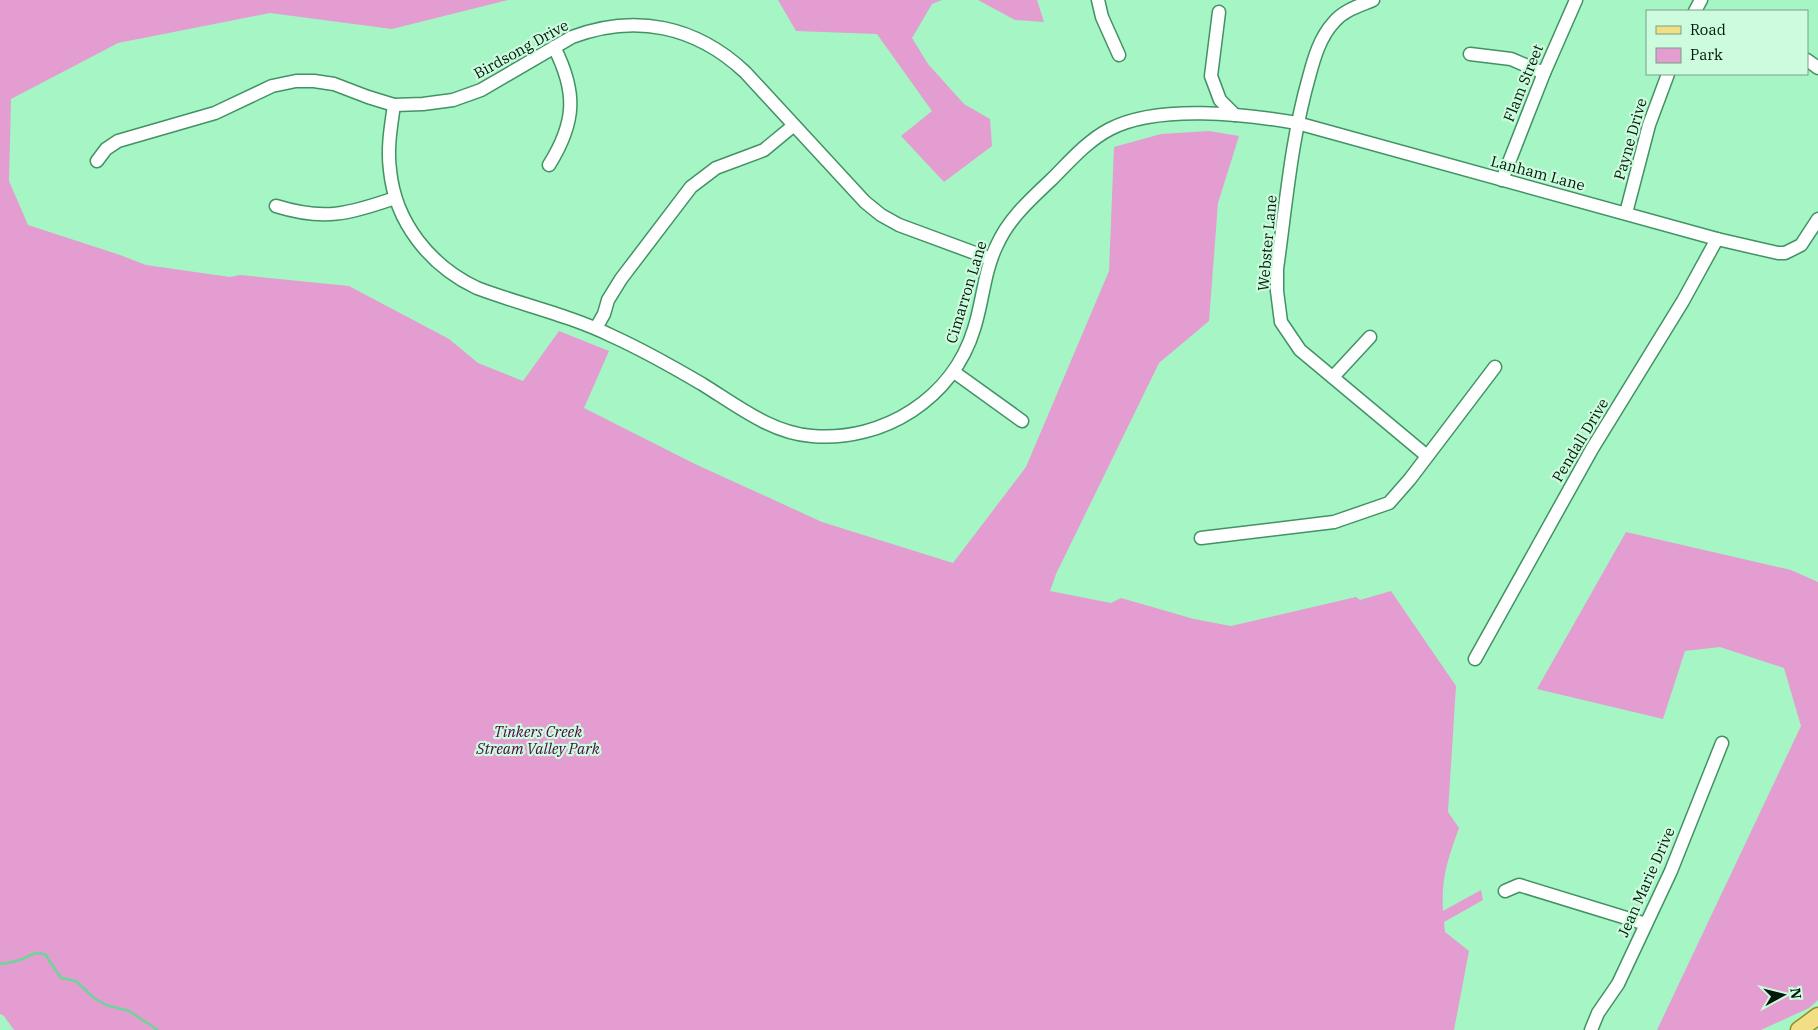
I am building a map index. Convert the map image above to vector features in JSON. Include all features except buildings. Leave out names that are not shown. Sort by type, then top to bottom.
[{"type":"main road","points":[[1799,1030],[1818,1016]]},
{"type":"street","points":[[1098,0],[1102,17],[1119,54]]},
{"type":"street","name":"Webster Lane","points":[[1373,0],[1342,14],[1335,20],[1324,35],[1314,59],[1297,122],[1277,269],[1277,292],[1281,322],[1300,350],[1427,456]]},
{"type":"street","name":"Flam Street","points":[[1502,180],[1544,73],[1576,0]]},
{"type":"street","points":[[1220,12],[1211,76],[1220,100],[1232,115]]},
{"type":"street","name":"Birdsong Drive","points":[[97,161],[112,144],[125,138],[215,113],[272,86],[288,82],[306,80],[328,83],[380,101],[394,104],[423,104],[466,96],[481,90],[554,47],[582,33],[604,27],[656,26],[695,37],[715,48],[740,67],[865,202],[881,215],[908,229],[991,258]]},
{"type":"street","points":[[549,165],[564,137],[571,104],[568,78],[554,47]]},
{"type":"street","points":[[1470,54],[1511,59],[1544,73]]},
{"type":"street","name":"Payne Drive","points":[[1626,213],[1649,125],[1668,75]]},
{"type":"street","name":"Cimarron Lane","points":[[394,104],[389,137],[391,182],[404,217],[418,241],[444,268],[469,285],[596,328],[648,354],[763,421],[799,434],[811,436],[854,434],[869,431],[893,422],[915,410],[954,372],[966,350],[975,327],[991,258],[1005,230],[1017,213],[1078,152],[1098,136],[1118,125],[1158,116],[1232,115]]},
{"type":"street","name":"Lanham Lane","points":[[1232,115],[1297,122],[1718,239],[1778,253],[1785,253],[1801,245],[1818,219]]},
{"type":"street","points":[[596,328],[604,314],[608,300],[621,279],[691,186],[716,168],[764,150],[793,126]]},
{"type":"street","points":[[276,206],[311,215],[336,215],[396,198]]},
{"type":"street","name":"Pendall Drive","points":[[1476,659],[1592,449],[1683,301],[1718,239]]},
{"type":"street","points":[[1334,377],[1370,337]]},
{"type":"street","points":[[1201,538],[1334,522],[1388,503],[1410,479],[1495,367]]},
{"type":"street","points":[[954,372],[1022,421]]},
{"type":"street","name":"Jean Marie Drive","points":[[1590,1030],[1618,984],[1671,871],[1722,743]]},
{"type":"street","points":[[1505,891],[1519,885],[1646,924]]},
{"type":"green space","name":"Tinkers Creek Stream Valley Park","points":[[0,0],[508,0],[392,29],[270,13],[118,43],[11,99],[9,181],[28,225],[146,265],[230,277],[240,275],[349,286],[449,339],[478,363],[523,381],[559,331],[609,351],[584,408],[695,464],[822,522],[953,563],[1026,467],[1109,271],[1114,147],[1161,134],[1209,131],[1239,136],[1218,203],[1209,321],[1159,363],[1056,574],[1050,591],[1111,603],[1121,598],[1194,619],[1231,626],[1356,597],[1360,600],[1391,591],[1456,686],[1448,812],[1459,828],[1446,868],[1443,888],[1443,911],[1481,890],[1483,900],[1444,922],[1445,932],[1469,951],[1454,1030],[14,1030],[4,1016],[0,1014]]},
{"type":"green space","points":[[778,0],[942,0],[932,4],[912,38],[928,64],[964,104],[990,119],[992,146],[944,182],[901,136],[932,111],[877,34],[796,31]]},
{"type":"green space","points":[[978,0],[1037,0],[1044,22],[1015,20]]},
{"type":"green space","points":[[1626,532],[1791,570],[1818,582],[1818,1000],[1809,1008],[1761,1030],[1657,1030],[1801,726],[1784,668],[1720,647],[1685,651],[1663,719],[1537,689]]},
{"type":"waterway","points":[[0,963],[20,960],[35,953],[45,954],[61,978],[76,981],[94,998],[106,1005],[129,1011],[158,1030]]}]
